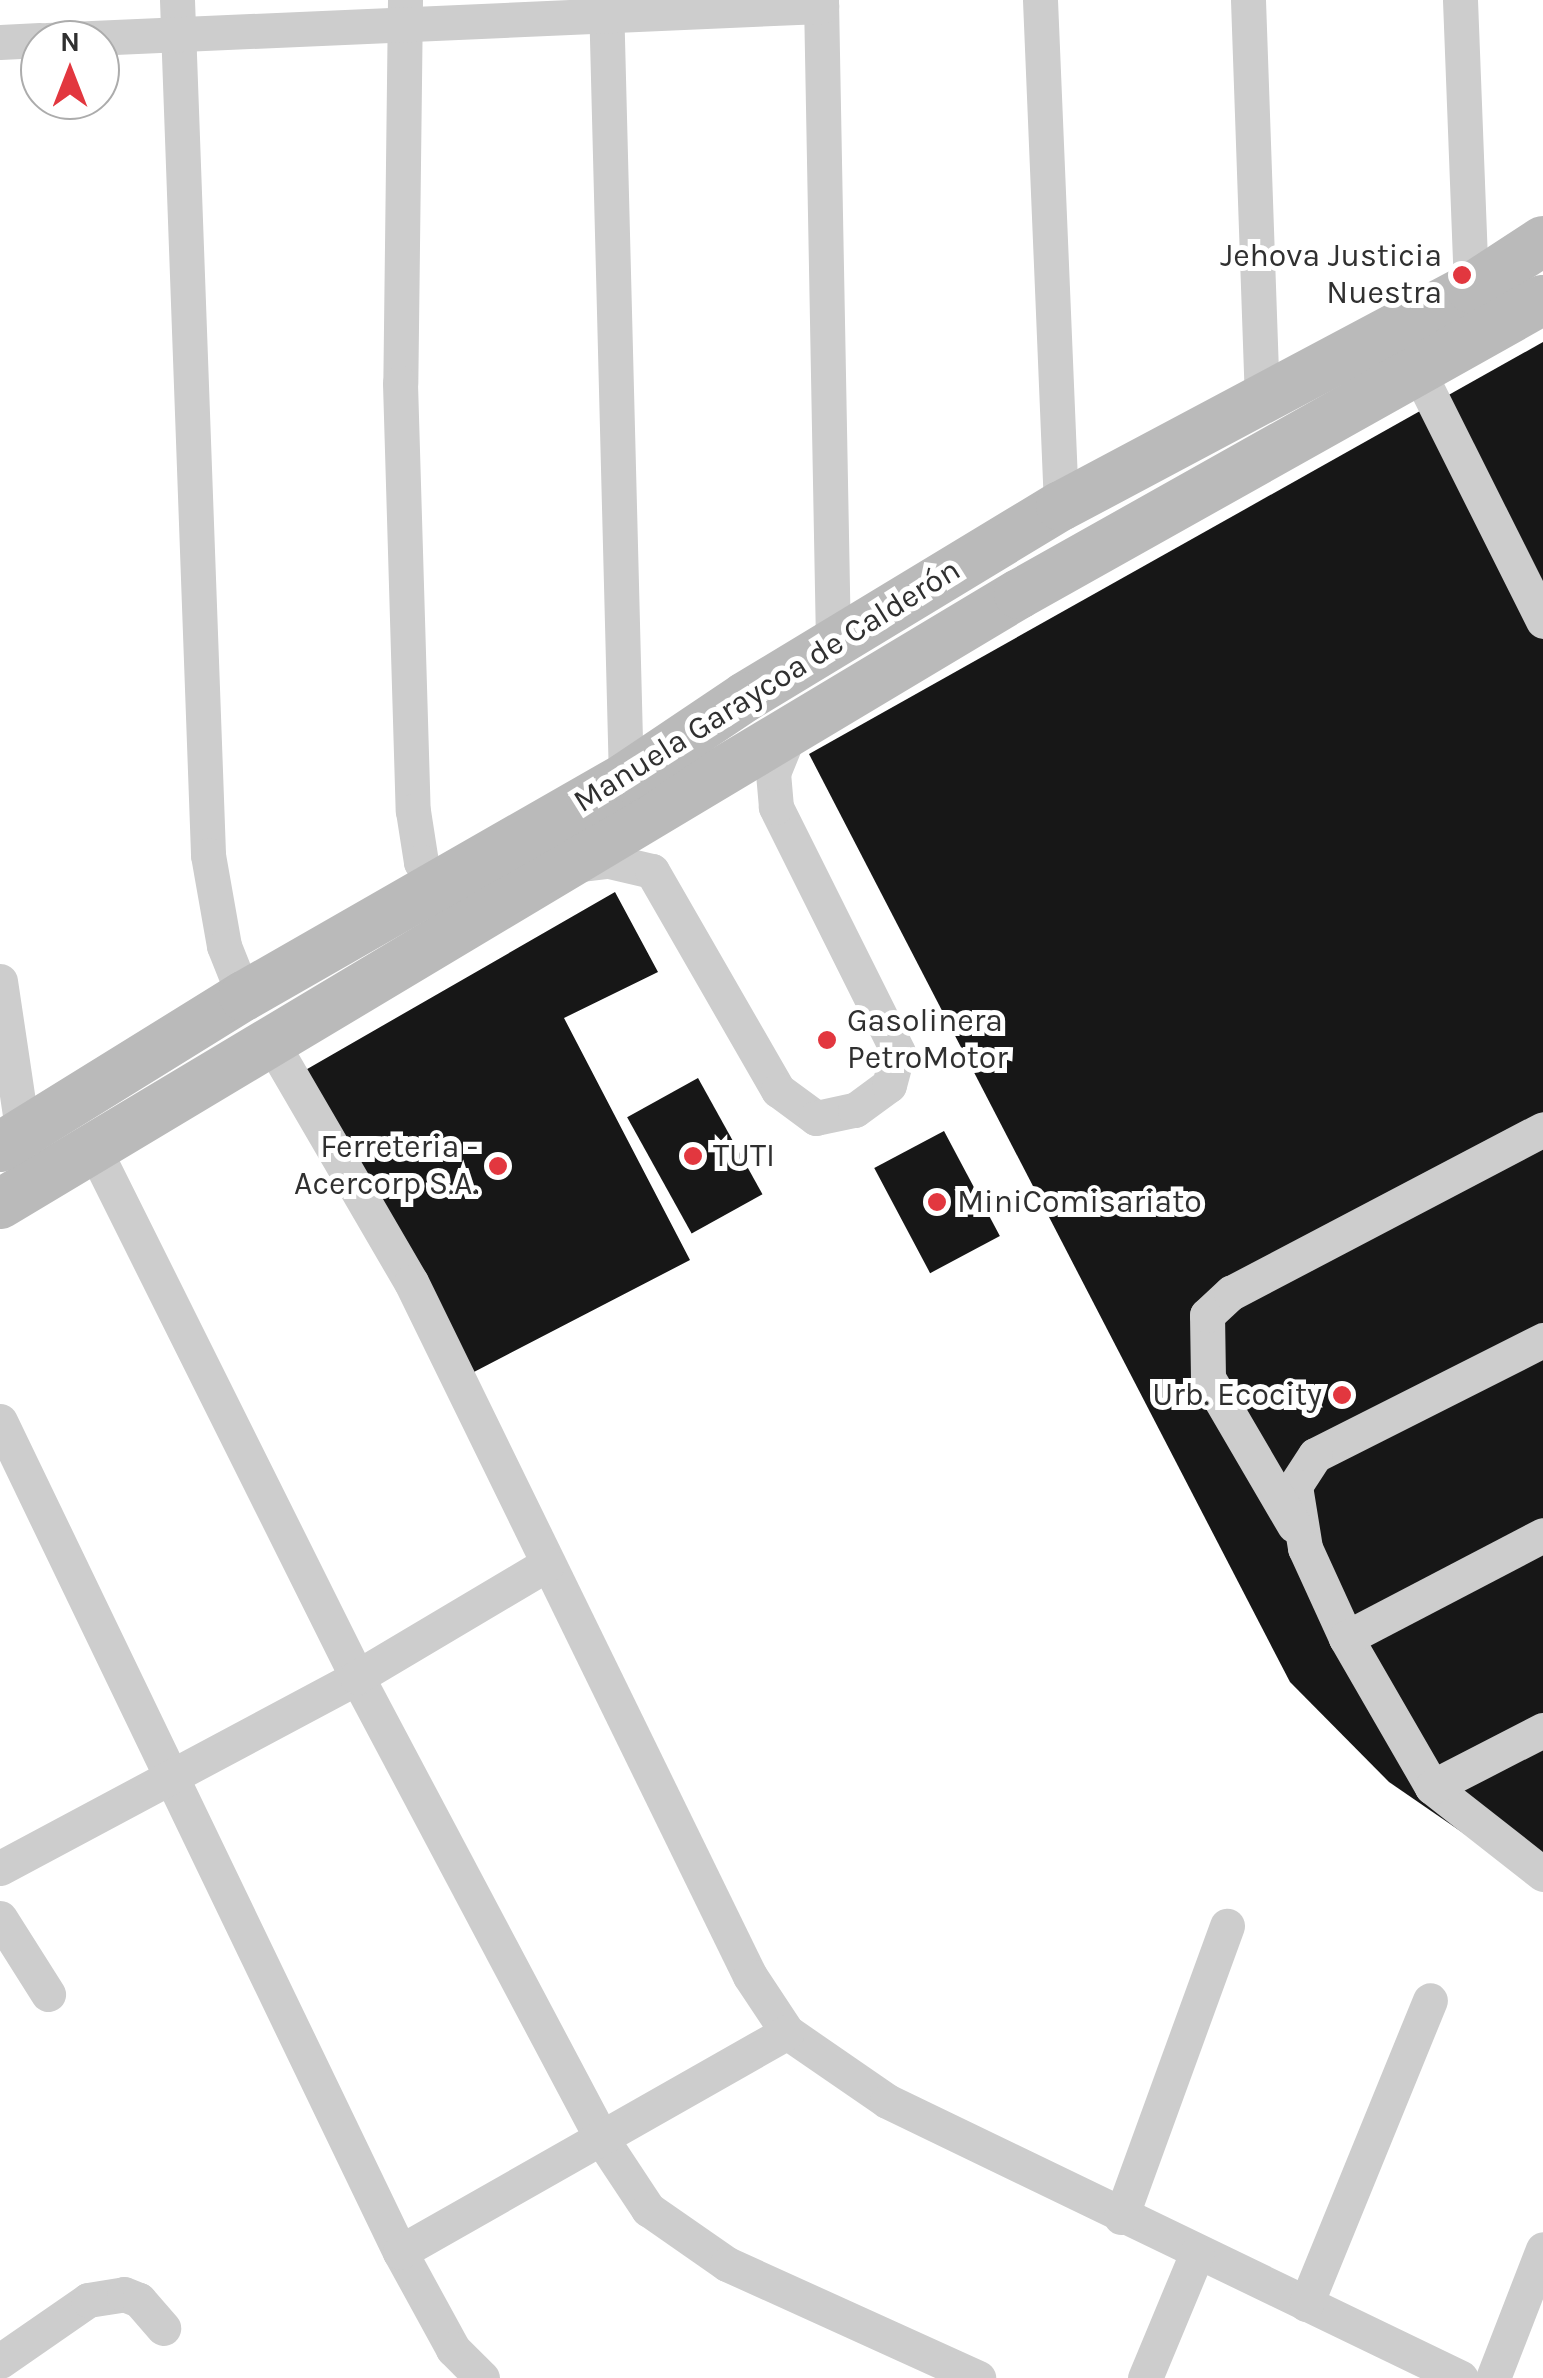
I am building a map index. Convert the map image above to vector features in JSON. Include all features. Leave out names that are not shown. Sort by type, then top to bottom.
[{"type":"street","points":[[177,0],[208,856],[224,946],[244,996]]},
{"type":"street","points":[[1040,0],[1062,506]]},
{"type":"street","points":[[1248,0],[1262,398]]},
{"type":"street","points":[[1460,0],[1471,288]]},
{"type":"street","points":[[120,38],[178,36],[405,12],[821,3],[833,642]]},
{"type":"street","points":[[606,7],[626,776]]},
{"type":"street","points":[[405,12],[400,383],[413,810],[421,862],[450,905]]},
{"type":"street","name":"Manuela Garaycoa de Calderón","points":[[0,1204],[270,1040],[626,776],[833,642],[1062,506],[1471,288],[1543,241]]},
{"type":"street","name":"Manuela Garaycoa de Calderón","points":[[12,1140],[244,996],[450,905],[568,866],[1019,594],[1420,375],[1543,300]]},
{"type":"street","points":[[1420,375],[1543,621]]},
{"type":"street","points":[[568,866],[609,860],[652,871],[778,1090],[816,1118],[855,1110],[888,1085],[898,1052],[776,807],[773,774],[789,734]]},
{"type":"street","points":[[0,981],[12,1140]]},
{"type":"street","points":[[270,1040],[411,1282],[750,1976],[787,2032],[887,2102],[1461,2378]]},
{"type":"street","points":[[1543,1129],[1231,1292],[1206,1315],[1208,1378],[1302,1539],[1346,1638],[1432,1787],[1543,1874]]},
{"type":"street","points":[[94,1149],[357,1677],[603,2140],[648,2209],[728,2264],[978,2378]]},
{"type":"street","points":[[1302,1539],[1295,1486],[1316,1455],[1543,1340]]},
{"type":"street","points":[[0,1420],[400,2252],[453,2349],[482,2378]]},
{"type":"street","points":[[1346,1638],[1543,1536]]},
{"type":"street","points":[[0,1868],[172,1772],[357,1677],[548,1564]]},
{"type":"street","points":[[1432,1787],[1543,1730]]},
{"type":"street","points":[[0,1918],[48,1994]]},
{"type":"street","points":[[1122,2217],[1226,1926]]},
{"type":"street","points":[[1306,2304],[1430,2000]]},
{"type":"street","points":[[400,2252],[787,2032]]},
{"type":"street","points":[[1492,2378],[1543,2248]]},
{"type":"street","points":[[1145,2378],[1197,2253]]},
{"type":"street","points":[[0,2361],[88,2300],[124,2294],[139,2300],[163,2328]]},
{"type":"building","name":"Urb. Ecocity","points":[[1543,342],[1543,1888],[1389,1782],[1290,1682],[809,754]]},
{"type":"building","name":"Ferreteria - Acercorp S.A.","points":[[615,892],[658,972],[564,1018],[690,1260],[472,1373],[302,1072]]},
{"type":"building","name":"TUTI","points":[[698,1078],[762,1194],[692,1234],[627,1117]]},
{"type":"building","name":"MiniComisariato","points":[[944,1131],[1000,1236],[930,1273],[874,1168]]},
{"type":"place","name":"Jehova Justicia Nuestra","points":[[1462,275]]},
{"type":"place","name":"Gasolinera PetroMotor","points":[[827,1040]]},
{"type":"place","name":"TUTI","points":[[693,1156]]},
{"type":"place","name":"Ferreteria - Acercorp S.A.","points":[[498,1166]]},
{"type":"place","name":"MiniComisariato","points":[[937,1202]]},
{"type":"place","name":"Urb. Ecocity","points":[[1342,1395]]}]
